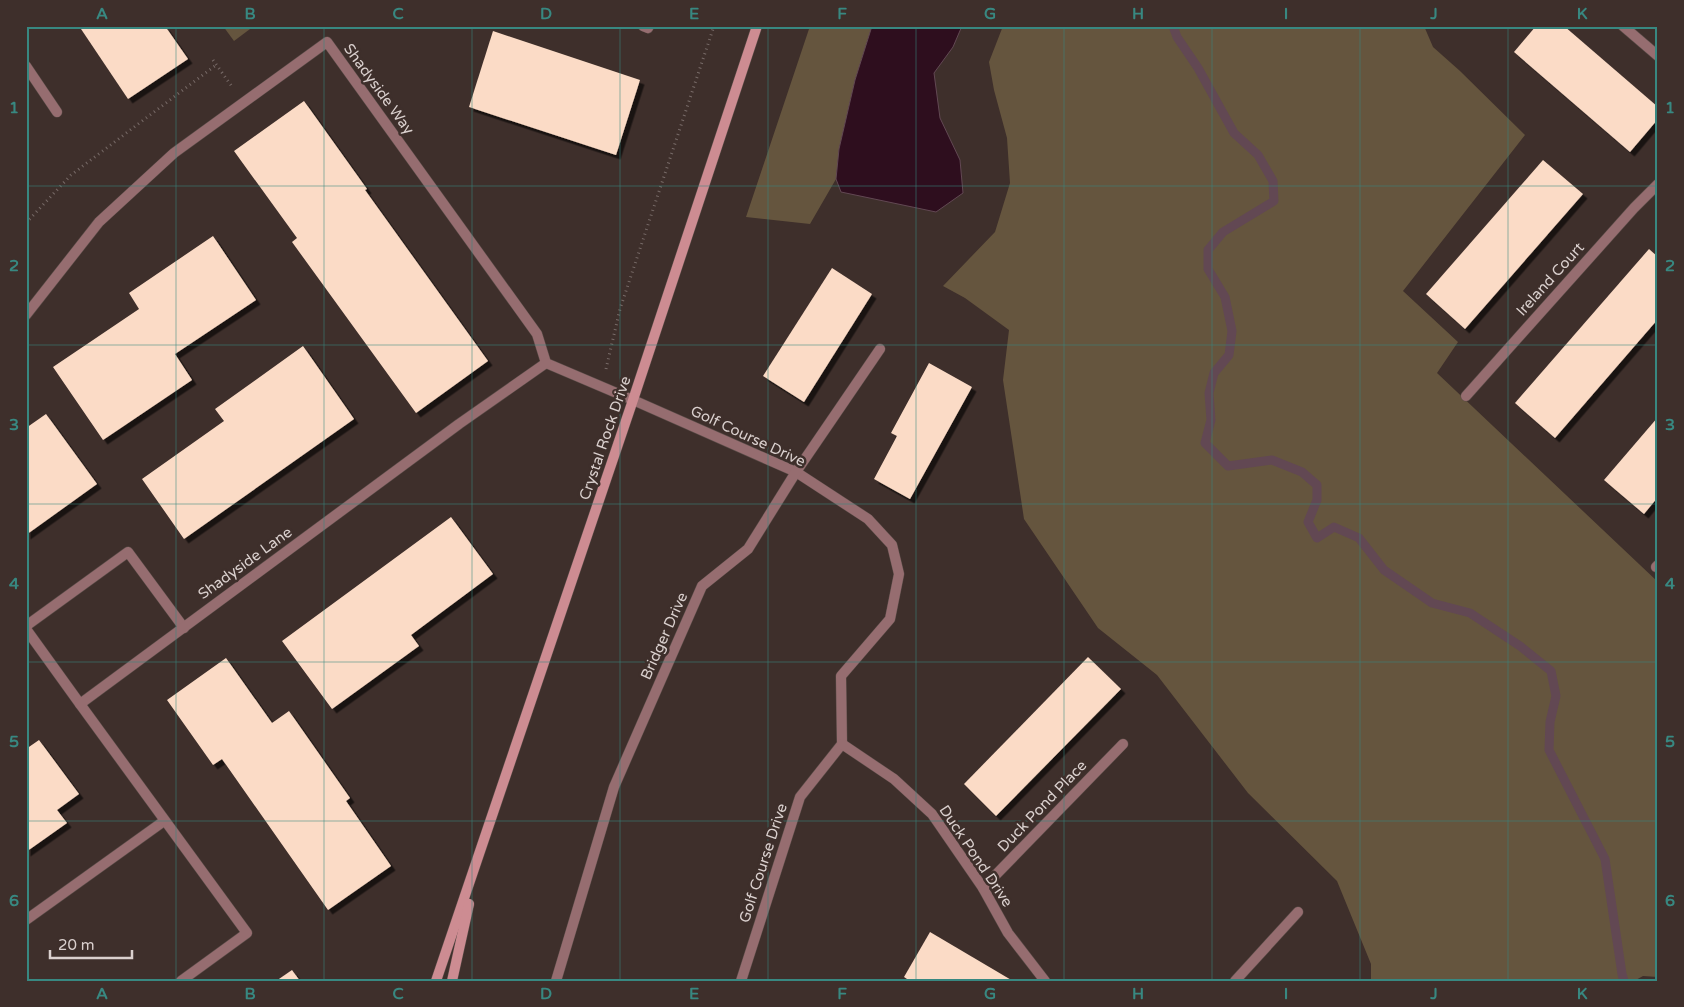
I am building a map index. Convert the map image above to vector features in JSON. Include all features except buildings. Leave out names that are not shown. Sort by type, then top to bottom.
[{"type":"street","points":[[643,26],[648,28],[649,26]]},
{"type":"street","name":"Crystal Rock Drive","points":[[436,981],[634,400],[756,26]]},
{"type":"street","points":[[1623,26],[1658,56]]},
{"type":"street","name":"Shadyside Way","points":[[26,314],[99,222],[174,154],[328,42],[537,334],[546,363]]},
{"type":"street","points":[[26,66],[57,112]]},
{"type":"street","name":"Ireland Court","points":[[1466,396],[1634,208],[1658,184]]},
{"type":"street","name":"Bridger Drive","points":[[556,981],[614,787],[702,586],[748,549],[796,472],[880,349]]},
{"type":"street","points":[[546,363],[634,400]]},
{"type":"street","name":"Shadyside Lane","points":[[80,704],[459,424],[546,363]]},
{"type":"street","name":"Golf Course Drive","points":[[634,400],[796,472],[868,520],[892,545],[899,574],[890,619],[841,676],[842,744],[800,797],[741,981]]},
{"type":"street","points":[[181,981],[247,934],[26,628],[128,552],[184,628]]},
{"type":"street","name":"Duck Pond Drive","points":[[842,744],[894,779],[932,814],[983,888],[1008,933],[1045,981]]},
{"type":"street","name":"Duck Pond Place","points":[[983,888],[1123,744]]},
{"type":"street","points":[[26,920],[164,821]]},
{"type":"street","name":"Crystal Rock Drive","points":[[452,981],[479,858]]},
{"type":"street","points":[[1235,981],[1298,912]]},
{"type":"path","points":[[600,386],[610,358],[620,309],[714,26]]},
{"type":"path","points":[[213,60],[244,102]]},
{"type":"path","points":[[26,223],[71,175],[216,65]]},
{"type":"shaded area","points":[[223,26],[254,26],[234,41]]},
{"type":"shaded area","points":[[810,26],[872,26],[855,80],[839,149],[836,179],[810,224],[746,217]]},
{"type":"shaded area","points":[[872,26],[962,26],[953,47],[934,73],[940,118],[960,160],[963,193],[936,212],[841,192],[836,179],[839,149],[855,80]]},
{"type":"shaded area","points":[[1003,26],[1424,26],[1433,47],[1525,135],[1403,291],[1458,342],[1437,373],[1658,582],[1658,977],[1643,976],[1634,981],[1371,981],[1371,964],[1337,881],[1248,793],[1157,675],[1098,628],[1024,519],[1003,380],[1009,330],[965,298],[943,286],[995,232],[1010,183],[1007,138],[994,90],[989,62]]},
{"type":"waterway","points":[[1173,26],[1177,37],[1198,68],[1234,133],[1258,155],[1273,181],[1274,201],[1223,232],[1208,250],[1208,269],[1225,297],[1232,331],[1229,355],[1214,373],[1209,393],[1211,420],[1205,443],[1228,466],[1272,460],[1302,472],[1317,485],[1317,500],[1308,522],[1317,538],[1334,527],[1359,538],[1384,570],[1432,603],[1470,613],[1520,646],[1551,671],[1556,696],[1550,722],[1549,750],[1605,859],[1624,981]]}]
